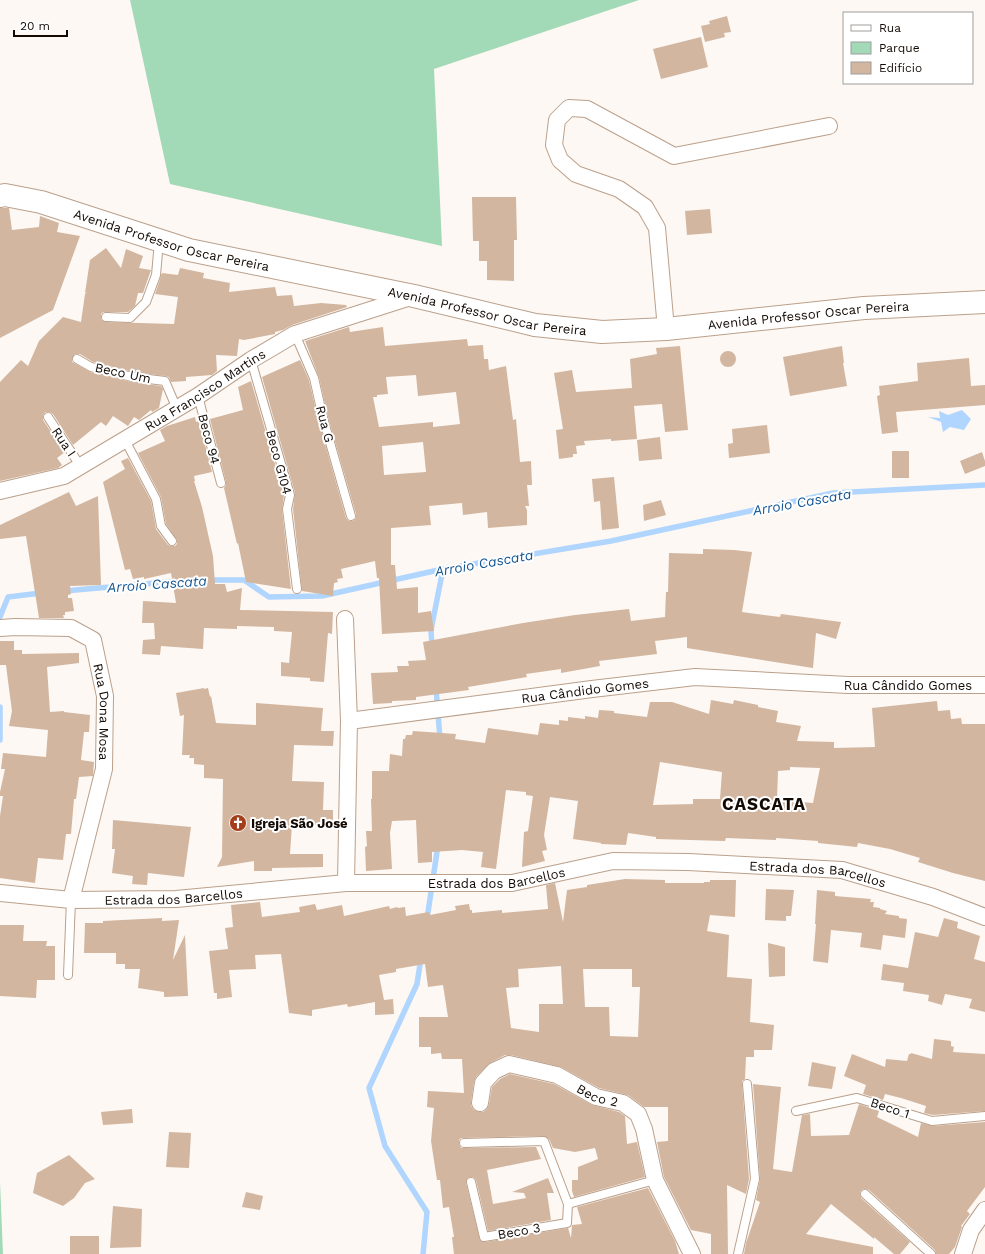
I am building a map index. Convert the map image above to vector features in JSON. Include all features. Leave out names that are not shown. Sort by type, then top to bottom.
[{"type":"main road","name":"Avenida Professor Oscar Pereira","points":[[0,196],[5,195],[41,202],[189,250],[414,296],[535,325],[602,332],[666,329],[864,308],[985,302]]},
{"type":"street","points":[[666,329],[657,228],[645,207],[619,189],[576,174],[560,160],[554,145],[557,120],[569,108],[587,109],[674,156],[829,126]]},
{"type":"street","name":"Rua Francisco Martins","points":[[0,491],[64,476],[81,467],[198,396],[251,360],[295,334],[414,296]]},
{"type":"street","points":[[345,619],[349,721],[346,884]]},
{"type":"street","name":"Rua Dona Mosa","points":[[0,628],[71,628],[93,640],[105,696],[104,768],[71,900]]},
{"type":"street","name":"Rua Cândido Gomes","points":[[349,721],[695,677],[848,685],[985,685]]},
{"type":"street","name":"Estrada dos Barcellos","points":[[0,893],[71,900],[176,899],[346,884],[512,883],[613,861],[688,862],[842,870],[933,897],[985,917]]},
{"type":"street","name":"Beco 2","points":[[480,1103],[483,1083],[494,1071],[509,1064],[557,1075],[596,1097],[624,1103],[638,1114],[644,1129],[655,1180],[692,1254]]},
{"type":"street","points":[[963,1254],[971,1230],[983,1218]]},
{"type":"lane","points":[[106,316],[130,318],[146,302],[156,275],[159,241]]},
{"type":"lane","name":"Rua G","points":[[295,334],[314,378],[322,418],[351,516]]},
{"type":"lane","name":"Beco Um","points":[[78,359],[91,367],[132,376],[165,381],[177,409]]},
{"type":"lane","name":"Beco G104","points":[[251,360],[290,495],[288,509],[297,589]]},
{"type":"lane","name":"Beco 94","points":[[198,396],[221,483]]},
{"type":"lane","name":"Rua I","points":[[48,417],[81,467]]},
{"type":"lane","points":[[125,440],[156,498],[161,526],[172,541]]},
{"type":"lane","points":[[68,975],[71,900]]},
{"type":"lane","points":[[738,1254],[755,1180],[747,1084]]},
{"type":"lane","name":"Beco 1","points":[[796,1111],[857,1098],[932,1122],[985,1116]]},
{"type":"lane","name":"Beco 3","points":[[464,1143],[544,1141],[568,1204],[567,1223],[484,1237],[471,1182]]},
{"type":"lane","points":[[568,1204],[655,1180]]},
{"type":"lane","points":[[865,1194],[932,1254]]},
{"type":"green space","points":[[130,0],[639,0],[434,69],[442,246],[170,184]]},
{"type":"green space","points":[[0,1182],[3,1254],[0,1254]]},
{"type":"water","points":[[962,410],[971,419],[964,430],[950,427],[943,432],[941,422],[928,417],[940,418],[939,411],[948,415]]},
{"type":"building","points":[[727,16],[731,32],[724,33],[725,37],[705,42],[701,26],[710,24],[709,21]]},
{"type":"building","points":[[701,37],[708,67],[661,79],[653,49]]},
{"type":"building","points":[[472,197],[516,197],[517,240],[514,240],[514,281],[487,280],[487,261],[479,261],[479,241],[473,241]]},
{"type":"building","points":[[0,208],[9,208],[12,230],[39,227],[40,216],[59,223],[57,232],[80,236],[53,310],[0,338]]},
{"type":"building","points":[[710,209],[712,233],[687,235],[685,211]]},
{"type":"building","points":[[106,248],[121,268],[126,249],[143,256],[139,268],[151,270],[143,293],[138,293],[135,306],[128,312],[103,312],[101,314],[101,319],[105,322],[174,324],[178,297],[155,294],[162,273],[178,275],[180,268],[204,273],[203,278],[230,283],[229,292],[275,287],[277,296],[292,295],[294,306],[321,303],[346,305],[347,307],[292,325],[275,332],[275,334],[244,340],[239,339],[237,356],[216,355],[217,371],[212,375],[186,377],[186,381],[171,382],[169,377],[166,376],[133,372],[93,362],[80,354],[75,354],[72,362],[90,372],[131,382],[161,386],[163,389],[159,408],[152,412],[151,410],[139,420],[134,417],[128,426],[113,416],[106,426],[101,422],[73,445],[53,414],[50,412],[45,412],[43,415],[43,420],[65,452],[57,458],[62,465],[58,468],[0,481],[0,382],[21,360],[28,366],[39,341],[63,317],[81,322],[85,294],[87,292],[85,293],[90,260]]},
{"type":"building","points":[[349,327],[350,332],[383,327],[385,346],[467,339],[468,346],[483,345],[484,359],[488,359],[489,370],[506,366],[513,420],[516,419],[520,462],[531,461],[532,485],[527,485],[529,506],[525,506],[527,510],[527,525],[488,528],[487,512],[463,515],[462,503],[429,506],[431,525],[391,528],[391,565],[395,565],[397,589],[418,587],[418,613],[431,611],[434,631],[382,634],[379,578],[377,578],[375,561],[341,569],[343,578],[337,579],[338,582],[334,583],[333,596],[302,591],[293,509],[295,493],[262,377],[300,360],[309,380],[318,419],[346,518],[349,521],[353,521],[356,518],[328,417],[319,377],[305,341]],"holes":[[[416,375],[418,396],[456,392],[460,424],[433,427],[433,422],[379,427],[373,397],[388,394],[386,377]],[[423,442],[426,472],[384,475],[382,446]]]},
{"type":"building","points":[[680,346],[688,430],[665,432],[662,404],[634,406],[637,439],[584,441],[585,445],[576,446],[577,454],[573,454],[573,457],[559,459],[556,430],[563,429],[554,373],[572,370],[576,392],[632,388],[630,359],[657,354],[656,348]]},
{"type":"building","points":[[842,346],[847,386],[790,396],[783,357]]},
{"type":"building","points":[[728,351],[735,356],[736,359],[731,366],[728,367],[721,362],[720,359],[725,352]]},
{"type":"building","points":[[969,358],[971,386],[985,385],[985,405],[896,412],[898,432],[882,434],[877,396],[880,395],[879,386],[918,381],[917,363]]},
{"type":"building","points":[[251,381],[284,495],[282,510],[291,589],[246,582],[224,488],[226,482],[210,419],[243,410],[238,387]]},
{"type":"building","points":[[195,417],[196,422],[199,421],[212,472],[194,476],[194,481],[202,507],[213,556],[215,584],[225,584],[227,592],[242,588],[240,610],[333,612],[332,634],[328,633],[324,682],[310,681],[310,678],[281,676],[281,662],[289,663],[292,632],[274,631],[274,627],[237,626],[237,629],[204,628],[203,649],[161,646],[160,655],[142,654],[143,640],[155,639],[154,623],[142,623],[143,601],[176,603],[171,573],[144,579],[144,577],[133,579],[130,569],[125,570],[103,482],[125,469],[121,461],[128,458],[151,501],[156,529],[168,545],[175,546],[177,544],[177,540],[166,524],[161,497],[138,453],[165,441],[160,430],[167,426]]},
{"type":"building","points":[[767,425],[770,453],[729,458],[728,444],[733,443],[732,429]]},
{"type":"building","points":[[660,437],[662,459],[639,461],[637,440]]},
{"type":"building","points":[[892,451],[909,451],[909,478],[892,478]]},
{"type":"building","points":[[982,452],[985,466],[965,474],[960,461]]},
{"type":"building","points":[[614,477],[619,528],[602,530],[600,501],[594,502],[592,479]]},
{"type":"building","points":[[69,492],[76,506],[98,496],[101,585],[70,586],[71,594],[68,595],[68,598],[72,598],[74,611],[65,612],[65,615],[63,615],[64,618],[39,618],[26,536],[0,539],[0,525]]},
{"type":"building","points":[[661,500],[666,515],[644,521],[643,505]]},
{"type":"building","points":[[703,549],[752,552],[742,612],[780,617],[781,614],[841,622],[836,639],[816,633],[813,668],[687,648],[687,637],[655,641],[657,654],[599,661],[600,666],[561,673],[561,669],[526,674],[527,677],[468,687],[469,690],[416,697],[416,700],[392,701],[392,703],[373,704],[371,673],[398,672],[397,666],[409,666],[408,661],[426,660],[423,642],[523,623],[629,609],[631,621],[665,617],[666,592],[668,592],[669,553],[703,554]]},
{"type":"building","points":[[0,641],[14,641],[14,650],[22,650],[22,654],[79,653],[79,663],[47,667],[50,712],[64,711],[90,715],[89,732],[84,732],[81,760],[94,762],[93,776],[79,777],[76,799],[74,799],[71,834],[66,834],[63,860],[38,858],[35,883],[0,878],[0,816],[3,796],[0,796],[0,792],[5,769],[1,769],[3,753],[46,757],[48,730],[9,726],[12,711],[6,665],[0,665]]},
{"type":"building","points":[[208,688],[210,697],[211,696],[216,723],[256,725],[256,703],[323,708],[321,731],[334,731],[333,746],[294,745],[292,781],[324,782],[323,810],[333,810],[333,825],[292,824],[290,854],[323,854],[323,867],[272,868],[272,871],[254,871],[254,861],[217,867],[222,857],[223,779],[204,778],[204,765],[194,764],[194,758],[189,758],[190,755],[182,755],[184,715],[180,716],[176,693]]},
{"type":"building","points":[[711,700],[733,704],[734,700],[758,705],[758,707],[778,711],[776,722],[801,726],[797,741],[834,742],[834,748],[875,747],[872,708],[937,701],[938,711],[950,710],[951,719],[961,718],[962,724],[985,724],[985,881],[918,862],[920,858],[890,849],[858,843],[857,847],[818,843],[818,841],[776,838],[776,840],[726,838],[725,841],[656,839],[656,837],[628,833],[626,845],[601,844],[573,839],[578,801],[550,797],[544,835],[547,850],[542,851],[545,861],[522,867],[524,832],[528,831],[533,796],[526,795],[526,792],[506,790],[496,869],[481,867],[483,852],[462,850],[432,852],[432,862],[418,863],[416,820],[392,821],[390,833],[392,869],[366,871],[366,831],[372,831],[372,771],[389,771],[390,754],[402,756],[403,739],[405,739],[406,735],[412,735],[413,731],[456,734],[455,739],[485,743],[488,728],[538,735],[540,723],[559,725],[559,720],[568,721],[568,717],[585,719],[585,716],[598,718],[599,710],[647,717],[650,702],[672,702],[709,714]],"holes":[[[660,762],[722,772],[720,799],[693,799],[693,804],[653,805]],[[790,767],[820,768],[813,803],[777,800],[778,771],[790,770]]]},
{"type":"building","points":[[113,820],[191,827],[184,877],[148,873],[147,885],[132,884],[133,876],[112,873],[115,849],[112,849]]},
{"type":"building","points":[[625,879],[665,880],[665,883],[704,883],[710,882],[710,880],[736,880],[735,917],[710,915],[707,931],[729,935],[727,977],[752,979],[750,1022],[774,1025],[772,1050],[754,1050],[754,1057],[746,1057],[745,1079],[742,1081],[742,1084],[749,1179],[746,1194],[727,1185],[728,1254],[711,1254],[711,1234],[691,1230],[664,1177],[657,1142],[668,1141],[668,1107],[644,1107],[628,1095],[599,1088],[561,1067],[511,1055],[505,1055],[490,1063],[476,1077],[471,1102],[471,1106],[474,1110],[483,1112],[487,1109],[492,1087],[500,1079],[510,1074],[554,1084],[592,1105],[619,1112],[625,1116],[627,1144],[637,1142],[645,1177],[574,1197],[572,1191],[572,1180],[578,1180],[578,1167],[598,1159],[595,1148],[575,1152],[553,1148],[549,1139],[544,1136],[461,1138],[459,1140],[459,1144],[461,1148],[536,1147],[541,1159],[487,1170],[493,1204],[526,1198],[524,1193],[512,1192],[548,1178],[554,1193],[547,1193],[551,1220],[488,1231],[476,1180],[473,1177],[468,1178],[466,1183],[480,1240],[485,1242],[568,1228],[571,1238],[572,1225],[582,1224],[577,1207],[648,1188],[675,1241],[679,1254],[454,1254],[452,1237],[454,1237],[449,1207],[443,1208],[440,1180],[437,1180],[431,1141],[434,1108],[427,1107],[428,1091],[464,1093],[462,1059],[442,1059],[441,1053],[431,1054],[431,1047],[419,1047],[419,1017],[448,1017],[443,985],[428,987],[425,964],[396,969],[396,972],[379,975],[384,1000],[393,999],[394,1014],[375,1015],[375,1002],[348,1007],[347,1004],[312,1010],[312,1016],[289,1013],[281,954],[255,955],[256,969],[229,970],[232,997],[217,999],[217,993],[214,993],[209,951],[228,949],[225,928],[233,927],[231,905],[260,902],[262,917],[300,912],[299,907],[315,904],[317,910],[342,905],[344,916],[389,906],[390,909],[405,907],[406,916],[429,912],[430,915],[456,910],[455,906],[469,904],[472,913],[502,910],[502,913],[548,909],[546,885],[555,883],[563,922],[567,890],[587,887],[587,885]],"holes":[[[561,966],[563,1004],[539,1004],[539,1032],[511,1028],[506,988],[519,987],[518,969]],[[583,969],[632,969],[632,987],[640,987],[638,1037],[610,1036],[609,1007],[585,1007]]]},
{"type":"building","points":[[766,889],[794,890],[791,916],[786,916],[786,921],[765,920]]},
{"type":"building","points":[[817,890],[835,892],[835,896],[871,899],[870,902],[874,902],[873,907],[887,911],[885,914],[907,919],[905,938],[883,935],[881,950],[860,947],[862,933],[831,930],[828,963],[813,961]]},
{"type":"building","points":[[162,918],[162,921],[179,920],[173,960],[185,935],[188,996],[164,997],[164,992],[138,988],[140,969],[125,969],[125,964],[116,964],[116,953],[84,953],[85,923]]},
{"type":"building","points":[[944,918],[958,922],[957,928],[980,936],[974,959],[985,962],[985,1012],[969,1008],[972,999],[945,994],[942,1005],[928,1001],[929,995],[903,991],[904,983],[881,980],[883,964],[908,968],[915,932],[938,937]]},
{"type":"building","points":[[0,925],[24,925],[23,941],[47,941],[46,946],[55,946],[55,980],[37,980],[36,998],[0,996]]},
{"type":"building","points":[[768,943],[785,947],[785,976],[769,977]]},
{"type":"building","points":[[934,1039],[951,1041],[951,1046],[954,1047],[953,1052],[985,1054],[985,1111],[933,1115],[924,1113],[926,1106],[901,1098],[885,1094],[883,1100],[863,1094],[866,1085],[844,1076],[852,1054],[885,1067],[886,1059],[907,1061],[909,1054],[911,1053],[932,1059]]},
{"type":"building","points":[[812,1062],[836,1067],[832,1089],[808,1086]]},
{"type":"building","points":[[753,1084],[781,1087],[773,1169],[792,1172],[802,1115],[810,1114],[811,1136],[849,1135],[859,1104],[879,1111],[877,1117],[918,1137],[921,1123],[933,1126],[985,1122],[985,1187],[967,1211],[970,1214],[961,1226],[962,1227],[955,1247],[949,1254],[936,1254],[935,1250],[869,1190],[863,1189],[860,1192],[861,1198],[910,1242],[900,1254],[894,1254],[831,1204],[806,1234],[873,1247],[873,1254],[744,1254],[746,1243],[760,1202],[756,1200],[760,1179]]},
{"type":"building","points":[[132,1109],[133,1123],[103,1125],[101,1112]]},
{"type":"building","points":[[169,1132],[191,1133],[189,1168],[166,1167]]},
{"type":"building","points":[[69,1155],[95,1179],[85,1183],[74,1198],[63,1206],[33,1193],[37,1173]]},
{"type":"building","points":[[246,1192],[263,1196],[260,1210],[242,1207]]},
{"type":"building","points":[[113,1206],[142,1209],[141,1247],[110,1248]]},
{"type":"building","points":[[70,1236],[99,1236],[99,1254],[70,1254]]},
{"type":"waterway","name":"Arroio Cascata","points":[[208,580],[244,580],[269,597],[322,596],[443,569],[611,541],[833,493],[985,485]]},
{"type":"waterway","points":[[432,647],[431,630],[443,569]]},
{"type":"waterway","name":"Arroio Cascata","points":[[64,591],[179,581]]},
{"type":"waterway","name":"Arroio Cascata","points":[[0,617],[8,597],[41,593]]},
{"type":"waterway","points":[[436,688],[440,739]]},
{"type":"waterway","name":"Arroio Cascata","points":[[0,707],[0,740]]},
{"type":"waterway","points":[[427,919],[438,845]]},
{"type":"waterway","points":[[421,958],[417,984],[369,1088],[385,1146],[427,1212],[423,1254]]},
{"type":"place","name":"Igreja São José","points":[[238,823]]},
{"type":"district","name":"CASCATA","points":[[764,804]]}]
